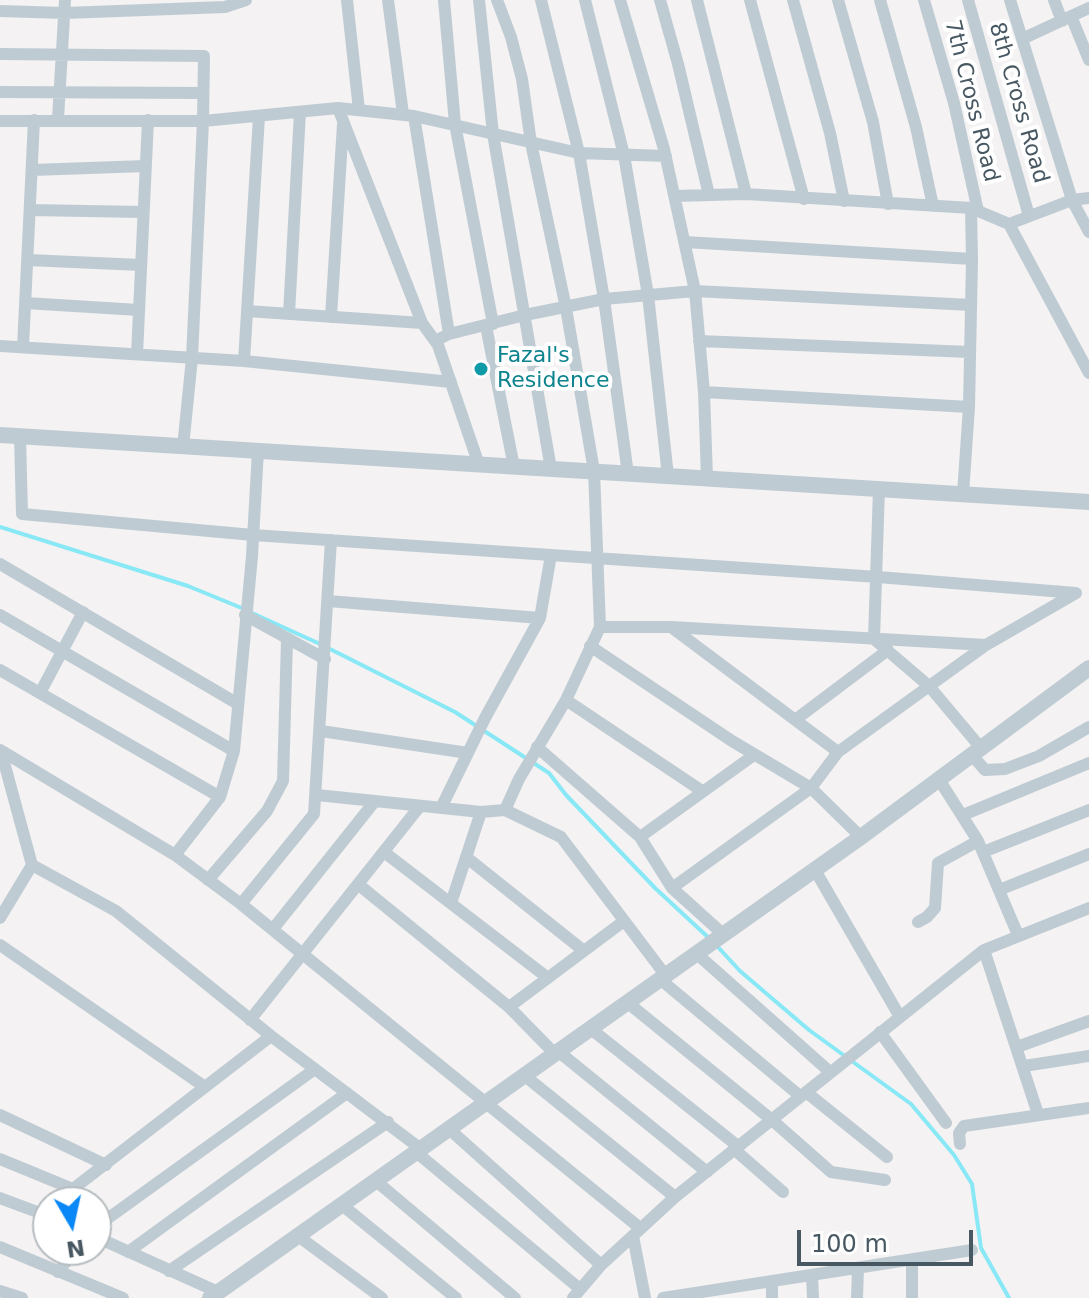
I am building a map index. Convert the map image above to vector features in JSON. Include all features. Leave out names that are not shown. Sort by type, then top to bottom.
[{"type":"street","points":[[0,11],[65,6],[225,7],[246,0]]},
{"type":"street","points":[[347,0],[359,110]]},
{"type":"street","points":[[388,0],[449,334]]},
{"type":"street","points":[[444,0],[455,124],[514,467]]},
{"type":"street","points":[[479,0],[493,134],[551,469]]},
{"type":"street","points":[[497,0],[522,79],[531,143],[566,308],[594,471],[600,627],[566,700],[519,779],[505,810]]},
{"type":"street","points":[[541,0],[579,153],[604,299],[628,474]]},
{"type":"street","points":[[585,0],[624,155],[648,295],[668,476]]},
{"type":"street","points":[[620,0],[666,156],[695,291],[704,392],[707,478]]},
{"type":"street","points":[[660,0],[709,195]]},
{"type":"street","points":[[697,0],[746,194]]},
{"type":"street","points":[[750,0],[804,199]]},
{"type":"street","points":[[793,0],[830,133],[844,201]]},
{"type":"street","points":[[838,0],[873,122],[888,204]]},
{"type":"street","points":[[880,0],[916,127],[933,206]]},
{"type":"street","name":"7th Cross Road","points":[[924,0],[954,103],[974,210],[969,407],[963,494]]},
{"type":"street","name":"8th Cross Road","points":[[968,0],[1029,216]]},
{"type":"street","points":[[1010,0],[1072,200],[1089,232]]},
{"type":"street","points":[[1054,0],[1089,60]]},
{"type":"street","points":[[58,119],[65,6]]},
{"type":"street","points":[[1022,39],[1089,8]]},
{"type":"street","points":[[0,54],[204,56],[192,358],[183,447]]},
{"type":"street","points":[[0,92],[203,93]]},
{"type":"street","points":[[338,108],[422,323],[435,341],[479,465]]},
{"type":"street","points":[[0,121],[203,121],[338,108],[408,115],[579,153],[666,156]]},
{"type":"street","points":[[289,314],[300,112]]},
{"type":"street","points":[[244,361],[259,117]]},
{"type":"street","points":[[23,347],[34,120]]},
{"type":"street","points":[[137,354],[148,120]]},
{"type":"street","points":[[331,317],[343,121]]},
{"type":"street","points":[[32,170],[146,166]]},
{"type":"street","points":[[675,196],[746,194],[933,206],[974,210],[1009,224],[1089,373]]},
{"type":"street","points":[[1009,224],[1072,200],[1089,198]]},
{"type":"street","points":[[30,210],[143,212]]},
{"type":"street","points":[[685,242],[972,259]]},
{"type":"street","points":[[28,260],[141,265]]},
{"type":"street","points":[[435,341],[449,334],[525,315],[604,299],[695,291],[971,305]]},
{"type":"street","points":[[25,303],[139,310]]},
{"type":"street","points":[[247,311],[422,323]]},
{"type":"street","points":[[699,341],[970,352]]},
{"type":"street","points":[[0,346],[244,361],[451,382]]},
{"type":"street","points":[[704,392],[969,407]]},
{"type":"street","points":[[0,435],[1089,502]]},
{"type":"street","points":[[20,437],[22,514],[253,535],[1076,593],[986,645],[838,752],[811,788],[672,888]]},
{"type":"street","points":[[175,855],[220,797],[234,751],[258,451]]},
{"type":"street","points":[[874,639],[879,489]]},
{"type":"street","points":[[241,904],[314,814],[331,540]]},
{"type":"street","points":[[442,806],[485,718],[540,618],[551,555]]},
{"type":"street","points":[[0,564],[238,704]]},
{"type":"street","points":[[328,601],[540,618]]},
{"type":"street","points":[[40,693],[83,612]]},
{"type":"street","points":[[245,613],[287,640],[325,656]]},
{"type":"street","points":[[0,615],[234,751]]},
{"type":"street","points":[[600,627],[671,627],[986,645]]},
{"type":"street","points":[[671,627],[838,752]]},
{"type":"street","points":[[874,639],[929,686],[976,752],[985,770],[1005,769],[1039,756],[1089,727]]},
{"type":"street","points":[[208,880],[267,811],[283,781],[287,640]]},
{"type":"street","points":[[590,646],[754,755],[811,788],[861,837]]},
{"type":"street","points":[[795,720],[888,650]]},
{"type":"street","points":[[112,1244],[214,1295],[940,781],[1089,668]]},
{"type":"street","points":[[0,670],[220,797]]},
{"type":"street","points":[[566,700],[702,791]]},
{"type":"street","points":[[321,731],[471,747]]},
{"type":"street","points":[[537,747],[640,837],[672,888],[722,936]]},
{"type":"street","points":[[0,751],[175,855],[302,952],[486,1103],[636,1232],[645,1298]]},
{"type":"street","points":[[0,751],[32,865],[116,911],[250,1020],[388,1122],[576,1294],[601,1265],[675,1197],[984,950],[1089,908]]},
{"type":"street","points":[[640,837],[754,755]]},
{"type":"street","points":[[963,815],[1089,763]]},
{"type":"street","points":[[940,781],[981,846],[1018,935]]},
{"type":"street","points":[[317,795],[481,812],[505,810],[561,837],[663,978],[803,1094],[887,1157]]},
{"type":"street","points":[[273,929],[375,801]]},
{"type":"street","points":[[250,1020],[420,806]]},
{"type":"street","points":[[918,922],[935,908],[938,863],[1089,810]]},
{"type":"street","points":[[451,903],[481,812]]},
{"type":"street","points":[[384,852],[548,978]]},
{"type":"street","points":[[999,890],[1089,854]]},
{"type":"street","points":[[466,857],[584,951]]},
{"type":"street","points":[[0,918],[32,865]]},
{"type":"street","points":[[815,870],[900,1017]]},
{"type":"street","points":[[359,885],[509,1007],[557,1053],[707,1172]]},
{"type":"street","points":[[509,1007],[624,921]]},
{"type":"street","points":[[0,945],[205,1087]]},
{"type":"street","points":[[984,950],[1038,1114]]},
{"type":"street","points":[[700,952],[833,1070]]},
{"type":"street","points":[[628,1003],[831,1172],[885,1180]]},
{"type":"street","points":[[1017,1047],[1089,1021]]},
{"type":"street","points":[[591,1029],[737,1148],[783,1192]]},
{"type":"street","points":[[880,1032],[946,1123]]},
{"type":"street","points":[[77,1186],[271,1036]]},
{"type":"street","points":[[1024,1066],[1089,1056]]},
{"type":"street","points":[[112,1215],[315,1069]]},
{"type":"street","points":[[525,1076],[675,1197]]},
{"type":"street","points":[[128,1252],[347,1093]]},
{"type":"street","points":[[960,1144],[959,1133],[964,1126],[1089,1108]]},
{"type":"street","points":[[0,1115],[106,1165]]},
{"type":"street","points":[[169,1271],[388,1122]]},
{"type":"street","points":[[449,1129],[601,1265]]},
{"type":"street","points":[[0,1159],[66,1186]]},
{"type":"street","points":[[376,1181],[515,1298]]},
{"type":"street","points":[[0,1198],[32,1209]]},
{"type":"street","points":[[342,1205],[456,1298]]},
{"type":"street","points":[[298,1236],[382,1298]]},
{"type":"street","points":[[0,1247],[123,1298]]},
{"type":"street","points":[[663,1298],[726,1293],[772,1281],[972,1250]]},
{"type":"street","points":[[912,1259],[912,1298]]},
{"type":"street","points":[[58,1272],[63,1266]]},
{"type":"street","points":[[857,1298],[858,1269]]},
{"type":"street","points":[[812,1275],[813,1298]]},
{"type":"street","points":[[772,1281],[772,1298]]},
{"type":"street","points":[[0,1291],[22,1298]]},
{"type":"waterway","points":[[0,527],[188,586],[244,609]]},
{"type":"waterway","points":[[252,613],[320,644]]},
{"type":"waterway","points":[[328,648],[455,712],[549,773],[566,795],[655,888],[711,940]]},
{"type":"waterway","points":[[717,946],[740,971],[809,1030],[911,1104],[954,1155],[972,1184],[981,1248],[1009,1298]]},
{"type":"place","name":"Fazal's Residence","points":[[481,369]]}]
